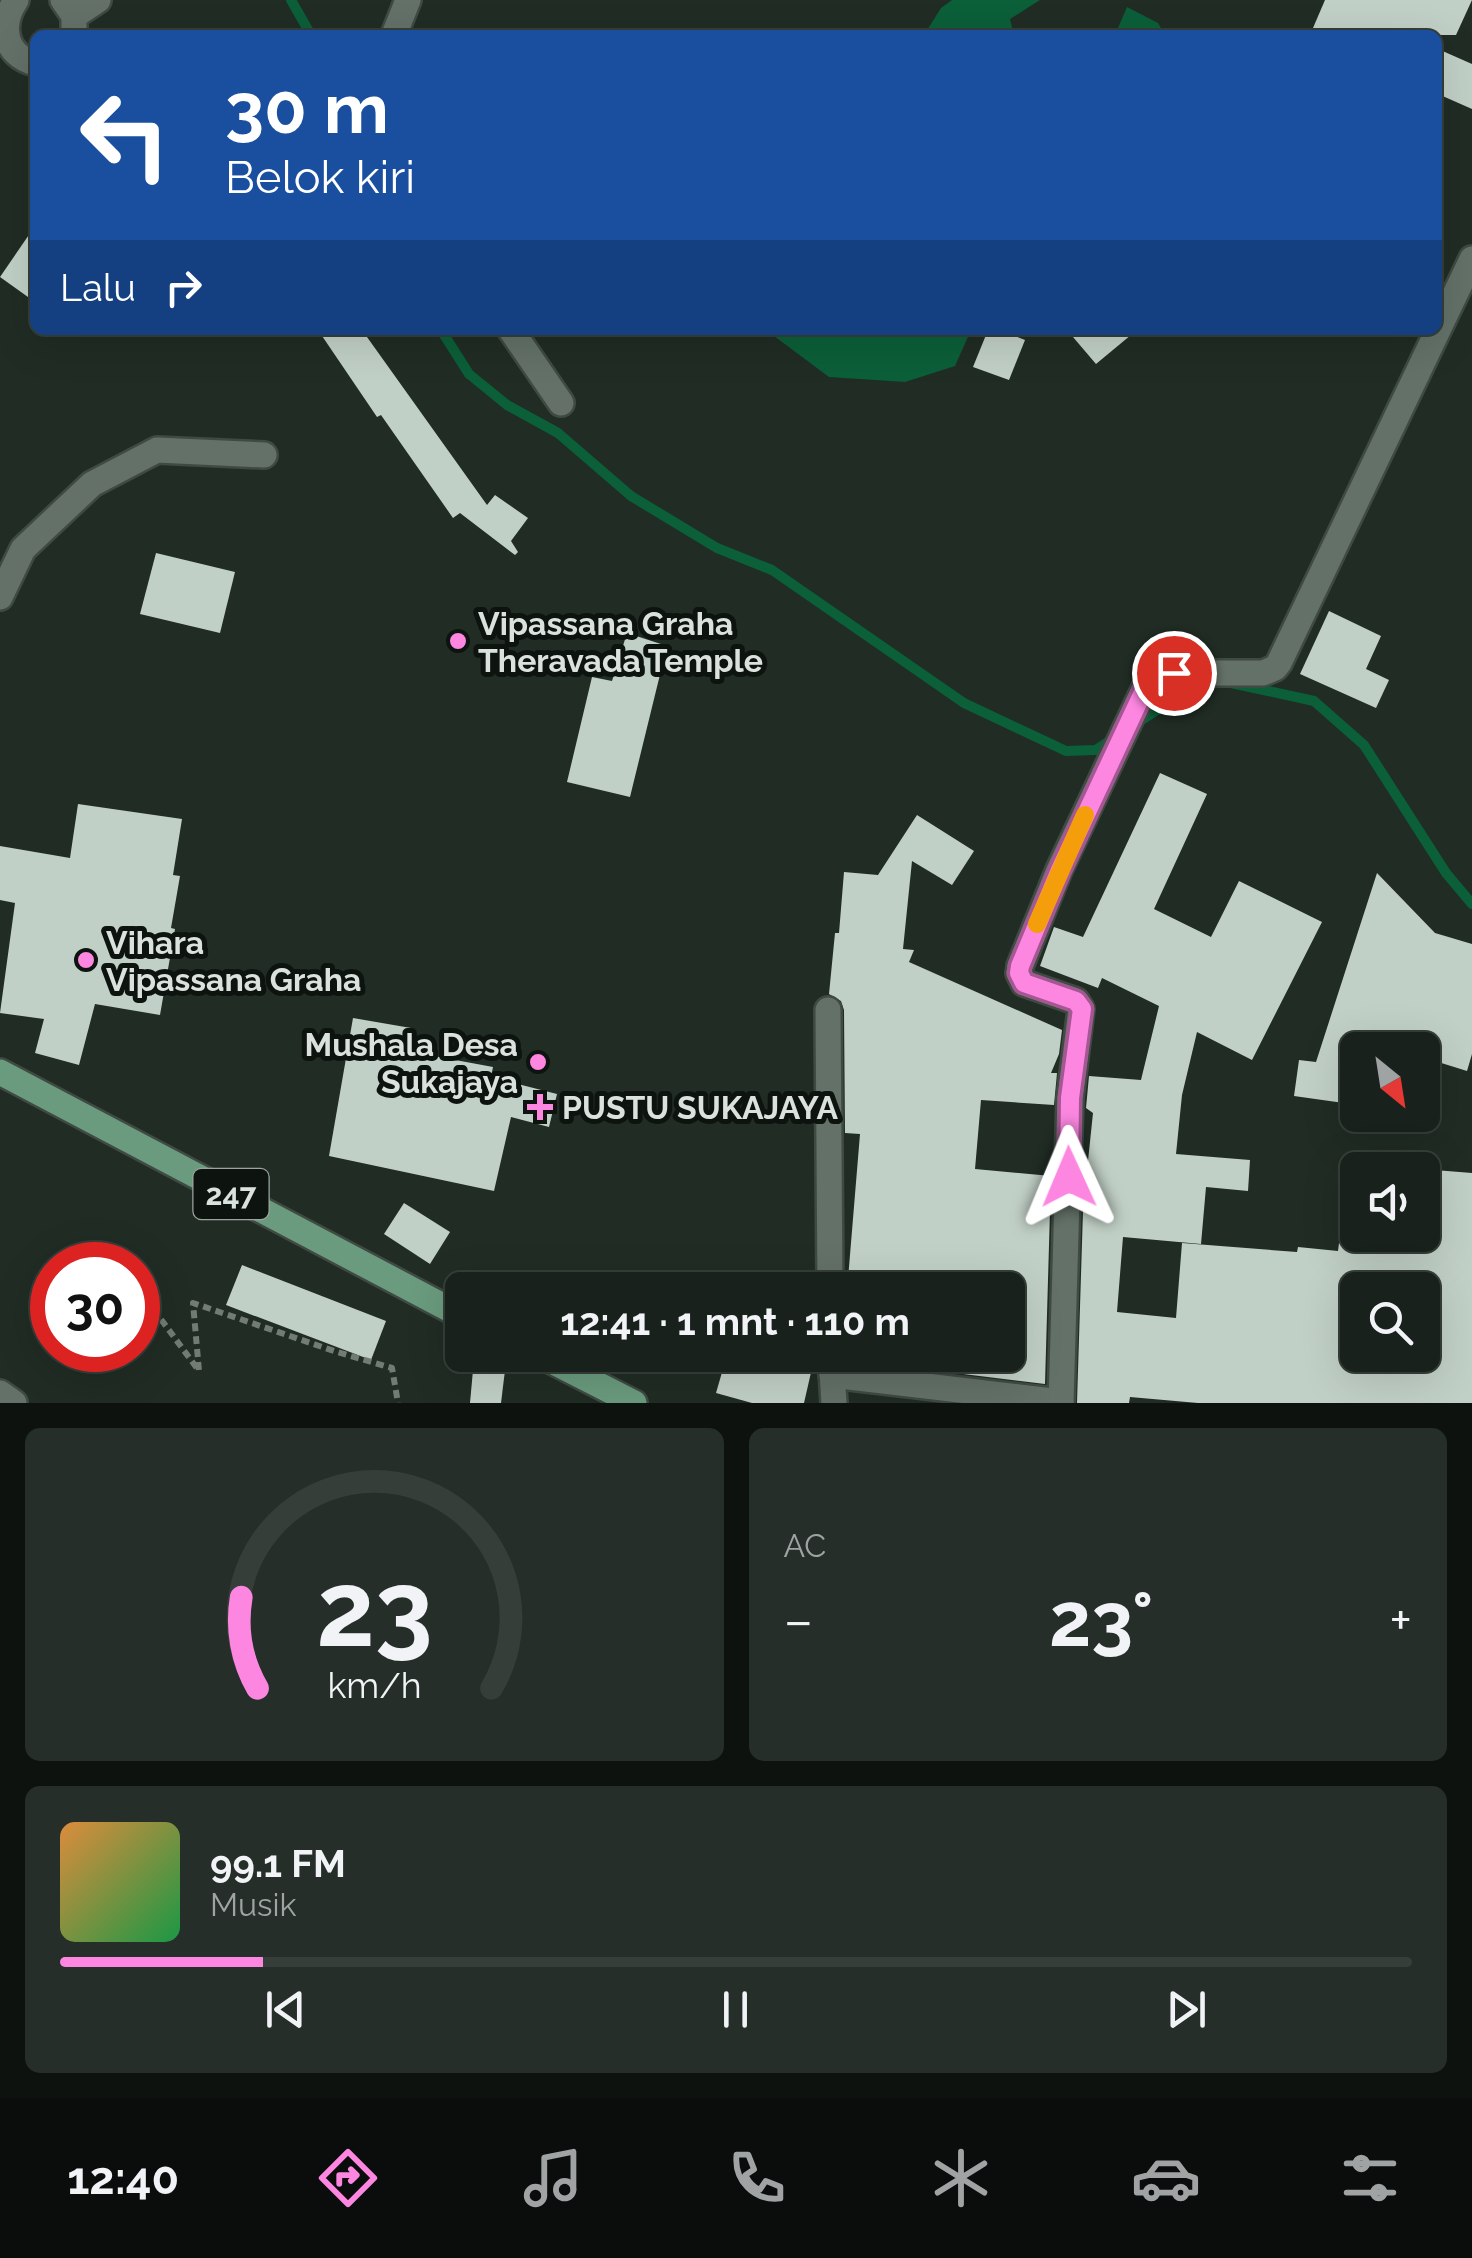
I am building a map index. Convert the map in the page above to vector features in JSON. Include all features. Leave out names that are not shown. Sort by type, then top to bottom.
[{"type":"main road","name":"247","points":[[0,1072],[445,1307]]},
{"type":"main road","points":[[573,1372],[634,1403]]},
{"type":"street","points":[[70,17],[98,0]]},
{"type":"street","points":[[396,30],[408,0]]},
{"type":"street","points":[[9,3],[3,31],[6,53],[30,61]]},
{"type":"street","points":[[1444,302],[1472,259]]},
{"type":"street","points":[[515,335],[561,403]]},
{"type":"street","points":[[875,1372],[1061,1402],[1070,1098],[1082,1009],[1076,1001],[1024,983],[1020,966],[1145,688],[1174,673],[1263,673],[1275,668],[1429,335]]},
{"type":"street","points":[[0,598],[23,548],[92,484],[156,450],[264,454]]},
{"type":"street","points":[[828,1010],[830,1272]]},
{"type":"street","points":[[832,1372],[834,1403]]},
{"type":"street","points":[[0,1393],[14,1403]]},
{"type":"path","points":[[160,1317],[200,1371],[193,1302],[392,1368],[398,1403]]},
{"type":"shaded area","points":[[952,0],[1040,0],[1010,19],[1013,30],[927,30],[941,8]]},
{"type":"shaded area","points":[[1127,7],[1158,23],[1162,30],[1117,30]]},
{"type":"shaded area","points":[[773,335],[969,335],[955,366],[905,382],[829,377]]},
{"type":"building","points":[[1325,0],[1472,0],[1456,35],[1442,35],[1442,30],[1312,30]]},
{"type":"building","points":[[1442,51],[1472,64],[1472,109],[1442,96]]},
{"type":"building","points":[[30,233],[30,298],[0,277]]},
{"type":"building","points":[[321,335],[366,335],[487,505],[495,495],[528,518],[511,541],[518,552],[515,555],[460,513],[453,518],[381,415],[377,417]]},
{"type":"building","points":[[986,335],[1012,335],[1025,340],[1009,380],[973,367]]},
{"type":"building","points":[[1071,335],[1131,335],[1096,364]]},
{"type":"building","points":[[156,553],[235,572],[220,633],[140,614]]},
{"type":"building","points":[[1329,611],[1381,636],[1366,669],[1389,680],[1376,708],[1300,674]]},
{"type":"building","points":[[627,633],[667,646],[630,797],[567,782],[592,677],[612,681]]},
{"type":"building","points":[[1160,773],[1207,794],[1154,909],[1211,937],[1239,881],[1322,922],[1252,1060],[1197,1032],[1182,1095],[1176,1154],[1250,1160],[1248,1191],[1206,1187],[1201,1244],[1123,1237],[1117,1312],[1176,1318],[1182,1243],[1297,1252],[1298,1247],[1338,1251],[1339,1243],[1340,1252],[1440,1252],[1440,1170],[1472,1173],[1472,1403],[1198,1403],[1130,1397],[1129,1403],[1077,1403],[1084,1179],[1093,1113],[1086,1108],[1089,1076],[1141,1080],[1159,1006],[1102,978],[1098,988],[1040,966],[1054,927],[1083,937]]},
{"type":"building","points":[[78,804],[182,819],[173,875],[180,876],[171,928],[175,929],[160,1015],[95,1004],[79,1065],[35,1053],[44,1019],[0,1013],[15,903],[0,900],[0,846],[70,858]]},
{"type":"building","points":[[917,815],[974,851],[952,885],[912,861],[903,949],[914,950],[909,962],[1062,1030],[1059,1054],[1051,1073],[1057,1073],[1054,1105],[981,1100],[975,1169],[1051,1176],[1045,1384],[947,1372],[1025,1372],[1025,1272],[849,1272],[860,1134],[845,1133],[844,1010],[841,1001],[829,994],[844,872],[878,875]]},
{"type":"building","points":[[1377,873],[1435,933],[1472,944],[1472,1054],[1467,1071],[1440,1063],[1440,1032],[1340,1032],[1340,1102],[1294,1096],[1299,1060],[1316,1062]]},
{"type":"building","points":[[353,1018],[411,1028],[407,1051],[493,1067],[491,1077],[557,1094],[549,1127],[511,1117],[494,1191],[329,1156]]},
{"type":"building","points":[[404,1203],[450,1232],[430,1264],[384,1234]]},
{"type":"building","points":[[242,1265],[386,1321],[371,1360],[226,1305]]},
{"type":"building","points":[[473,1372],[505,1372],[501,1403],[470,1403]]},
{"type":"building","points":[[722,1372],[811,1372],[804,1403],[752,1403],[716,1393]]},
{"type":"waterway","points":[[291,0],[308,30]]},
{"type":"waterway","points":[[444,335],[469,374],[507,405],[558,433],[631,496],[717,548],[772,570],[964,703],[1066,751],[1096,750],[1114,738]]},
{"type":"waterway","points":[[1137,723],[1183,693],[1214,683]]},
{"type":"waterway","points":[[1231,683],[1314,701],[1364,745],[1446,873],[1472,904]]},
{"type":"slow traffic","points":[[1037,924],[1085,815]]},
{"type":"place","name":"Vipassana Graha Theravada Temple","points":[[458,641]]},
{"type":"place","name":"Vihara Vipassana Graha","points":[[86,960]]},
{"type":"place","name":"Mushala Desa Sukajaya","points":[[538,1062]]},
{"type":"place","name":"PUSTU SUKAJAYA","points":[[540,1107]]},
{"type":"route","points":[[1069,1177],[1068,1121],[1082,1009],[1076,1001],[1024,983],[1020,966],[1145,688],[1163,675],[1174,673]]}]
